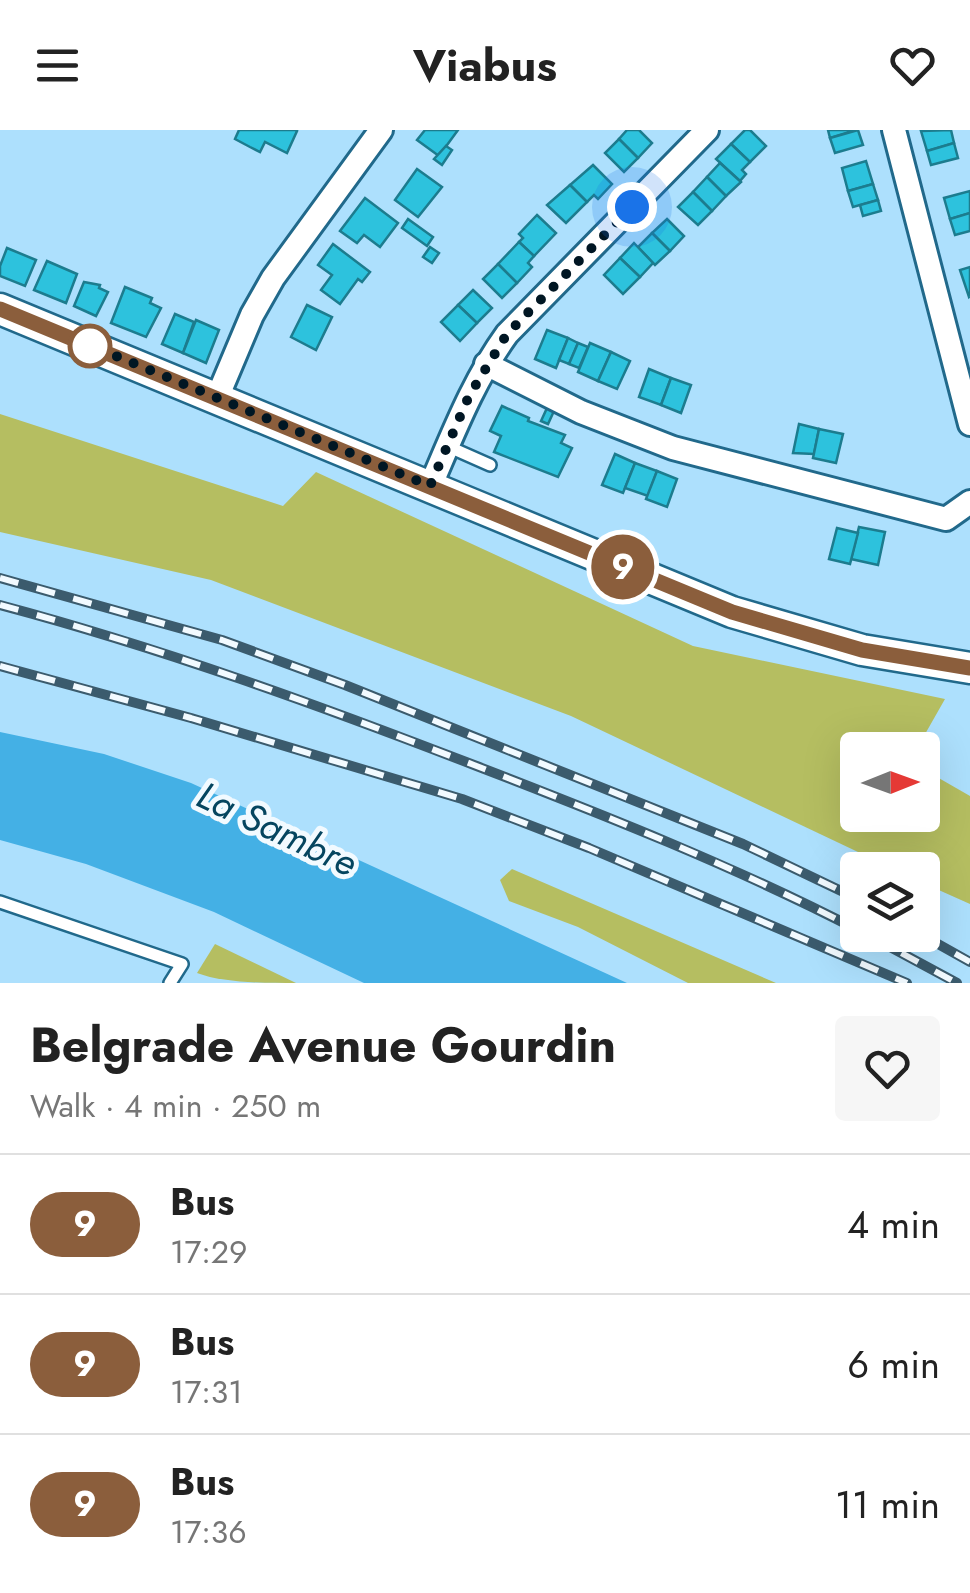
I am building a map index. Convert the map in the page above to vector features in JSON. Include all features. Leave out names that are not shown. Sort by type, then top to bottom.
[{"type":"street","points":[[218,398],[252,314],[273,278],[381,130]]},
{"type":"street","points":[[430,486],[486,364],[507,334],[707,130]]},
{"type":"street","points":[[894,130],[970,424]]},
{"type":"street","points":[[0,309],[732,612],[862,650],[970,668]]},
{"type":"street","points":[[486,364],[581,412],[673,448],[946,519],[970,502]]},
{"type":"lane","points":[[448,446],[490,464]]},
{"type":"lane","points":[[0,902],[182,964],[170,983]]},
{"type":"green space","points":[[0,414],[283,506],[316,472],[693,646],[945,699],[926,732],[840,732],[840,832],[940,832],[940,779],[970,796],[970,904],[940,891],[940,852],[858,852],[571,716],[211,580],[0,532]]},
{"type":"green space","points":[[512,869],[776,983],[688,983],[578,927],[509,901],[500,880]]},
{"type":"green space","points":[[215,944],[296,983],[232,981],[197,973]]},
{"type":"water","name":"La Sambre","points":[[0,732],[104,754],[191,783],[627,983],[364,983],[214,912],[86,864],[0,840]]},
{"type":"building","points":[[239,130],[297,131],[287,153],[265,142],[260,152],[235,139]]},
{"type":"building","points":[[425,130],[458,130],[439,156],[417,140]]},
{"type":"building","points":[[627,130],[639,130],[652,143],[638,158],[619,139]]},
{"type":"building","points":[[750,130],[766,146],[750,162],[731,144]]},
{"type":"building","points":[[828,130],[856,130],[830,138]]},
{"type":"building","points":[[858,130],[863,145],[835,153],[830,138]]},
{"type":"building","points":[[951,130],[954,143],[927,151],[921,131]]},
{"type":"building","points":[[619,139],[638,158],[624,172],[605,153]]},
{"type":"building","points":[[954,143],[958,158],[931,165],[927,151]]},
{"type":"building","points":[[731,144],[750,162],[742,170],[746,174],[740,181],[716,159]]},
{"type":"building","points":[[446,146],[452,150],[442,165],[434,159]]},
{"type":"building","points":[[866,161],[873,184],[848,191],[842,168]]},
{"type":"building","points":[[720,163],[741,182],[726,196],[707,177]]},
{"type":"building","points":[[593,165],[612,184],[598,199],[594,195],[587,202],[570,185]]},
{"type":"building","points":[[417,169],[442,187],[418,217],[395,200]]},
{"type":"building","points":[[707,177],[726,196],[712,211],[693,192]]},
{"type":"building","points":[[873,184],[878,200],[853,207],[848,191]]},
{"type":"building","points":[[570,185],[587,202],[566,223],[547,205]]},
{"type":"building","points":[[970,191],[970,213],[950,219],[944,198]]},
{"type":"building","points":[[693,192],[712,211],[698,225],[678,207]]},
{"type":"building","points":[[365,198],[398,223],[380,247],[364,235],[357,243],[340,231]]},
{"type":"building","points":[[878,200],[881,211],[863,216],[860,205]]},
{"type":"building","points":[[970,213],[970,231],[955,235],[950,219]]},
{"type":"building","points":[[537,215],[556,233],[534,256],[519,242],[523,238],[519,234]]},
{"type":"building","points":[[408,219],[433,237],[427,246],[402,228]]},
{"type":"building","points":[[667,219],[684,236],[670,251],[652,233]]},
{"type":"building","points":[[652,233],[670,251],[655,265],[638,247]]},
{"type":"building","points":[[519,242],[534,256],[528,263],[532,267],[517,283],[498,264]]},
{"type":"building","points":[[634,243],[653,263],[640,277],[620,258]]},
{"type":"building","points":[[333,244],[370,272],[362,282],[358,279],[340,304],[321,290],[332,275],[318,265]]},
{"type":"building","points":[[430,247],[439,253],[432,263],[423,257]]},
{"type":"building","points":[[7,248],[36,260],[25,286],[0,276]]},
{"type":"building","points":[[620,258],[640,277],[623,294],[604,275]]},
{"type":"building","points":[[47,261],[77,274],[66,303],[34,290]]},
{"type":"building","points":[[498,264],[517,283],[502,298],[483,279]]},
{"type":"building","points":[[970,267],[970,296],[969,297],[960,270]]},
{"type":"building","points":[[84,282],[100,285],[108,292],[96,316],[74,306]]},
{"type":"building","points":[[125,287],[152,298],[150,303],[161,308],[146,337],[111,323]]},
{"type":"building","points":[[473,290],[492,308],[477,323],[458,305]]},
{"type":"building","points":[[307,305],[332,317],[316,350],[291,337]]},
{"type":"building","points":[[458,305],[477,323],[460,341],[441,322]]},
{"type":"building","points":[[175,314],[194,322],[183,353],[162,344]]},
{"type":"building","points":[[196,320],[219,330],[206,363],[183,353]]},
{"type":"building","points":[[547,330],[568,338],[556,368],[535,359]]},
{"type":"building","points":[[568,338],[578,343],[569,364],[559,360]]},
{"type":"building","points":[[578,343],[588,347],[579,368],[569,364]]},
{"type":"building","points":[[590,343],[611,352],[598,381],[578,372]]},
{"type":"building","points":[[611,352],[630,361],[617,389],[598,381]]},
{"type":"building","points":[[649,369],[671,378],[661,405],[639,397]]},
{"type":"building","points":[[671,378],[691,385],[681,413],[661,405]]},
{"type":"building","points":[[502,406],[565,435],[561,443],[572,448],[558,477],[494,452],[501,436],[490,431]]},
{"type":"building","points":[[547,408],[554,411],[548,424],[541,421]]},
{"type":"building","points":[[799,424],[819,429],[814,454],[793,453]]},
{"type":"building","points":[[819,429],[843,434],[836,463],[813,458]]},
{"type":"building","points":[[615,454],[635,463],[623,493],[602,485]]},
{"type":"building","points":[[635,463],[657,471],[648,496],[625,488]]},
{"type":"building","points":[[657,471],[677,479],[667,507],[646,499]]},
{"type":"building","points":[[859,527],[885,532],[878,565],[851,559]]},
{"type":"building","points":[[837,528],[858,533],[850,564],[829,559]]},
{"type":"railway","points":[[0,578],[222,640],[345,685],[743,844],[840,890]]},
{"type":"railway","points":[[0,605],[180,659],[415,743],[668,842],[840,921]]},
{"type":"railway","points":[[0,666],[462,799],[589,848],[907,983]]},
{"type":"railway","points":[[940,945],[970,962]]},
{"type":"railway","points":[[900,952],[957,983]]},
{"type":"bus line","name":"9","points":[[0,309],[732,612],[862,650],[970,668]]},
{"type":"route","points":[[90,346],[87,344],[430,486],[469,396],[507,334],[632,207]]}]
